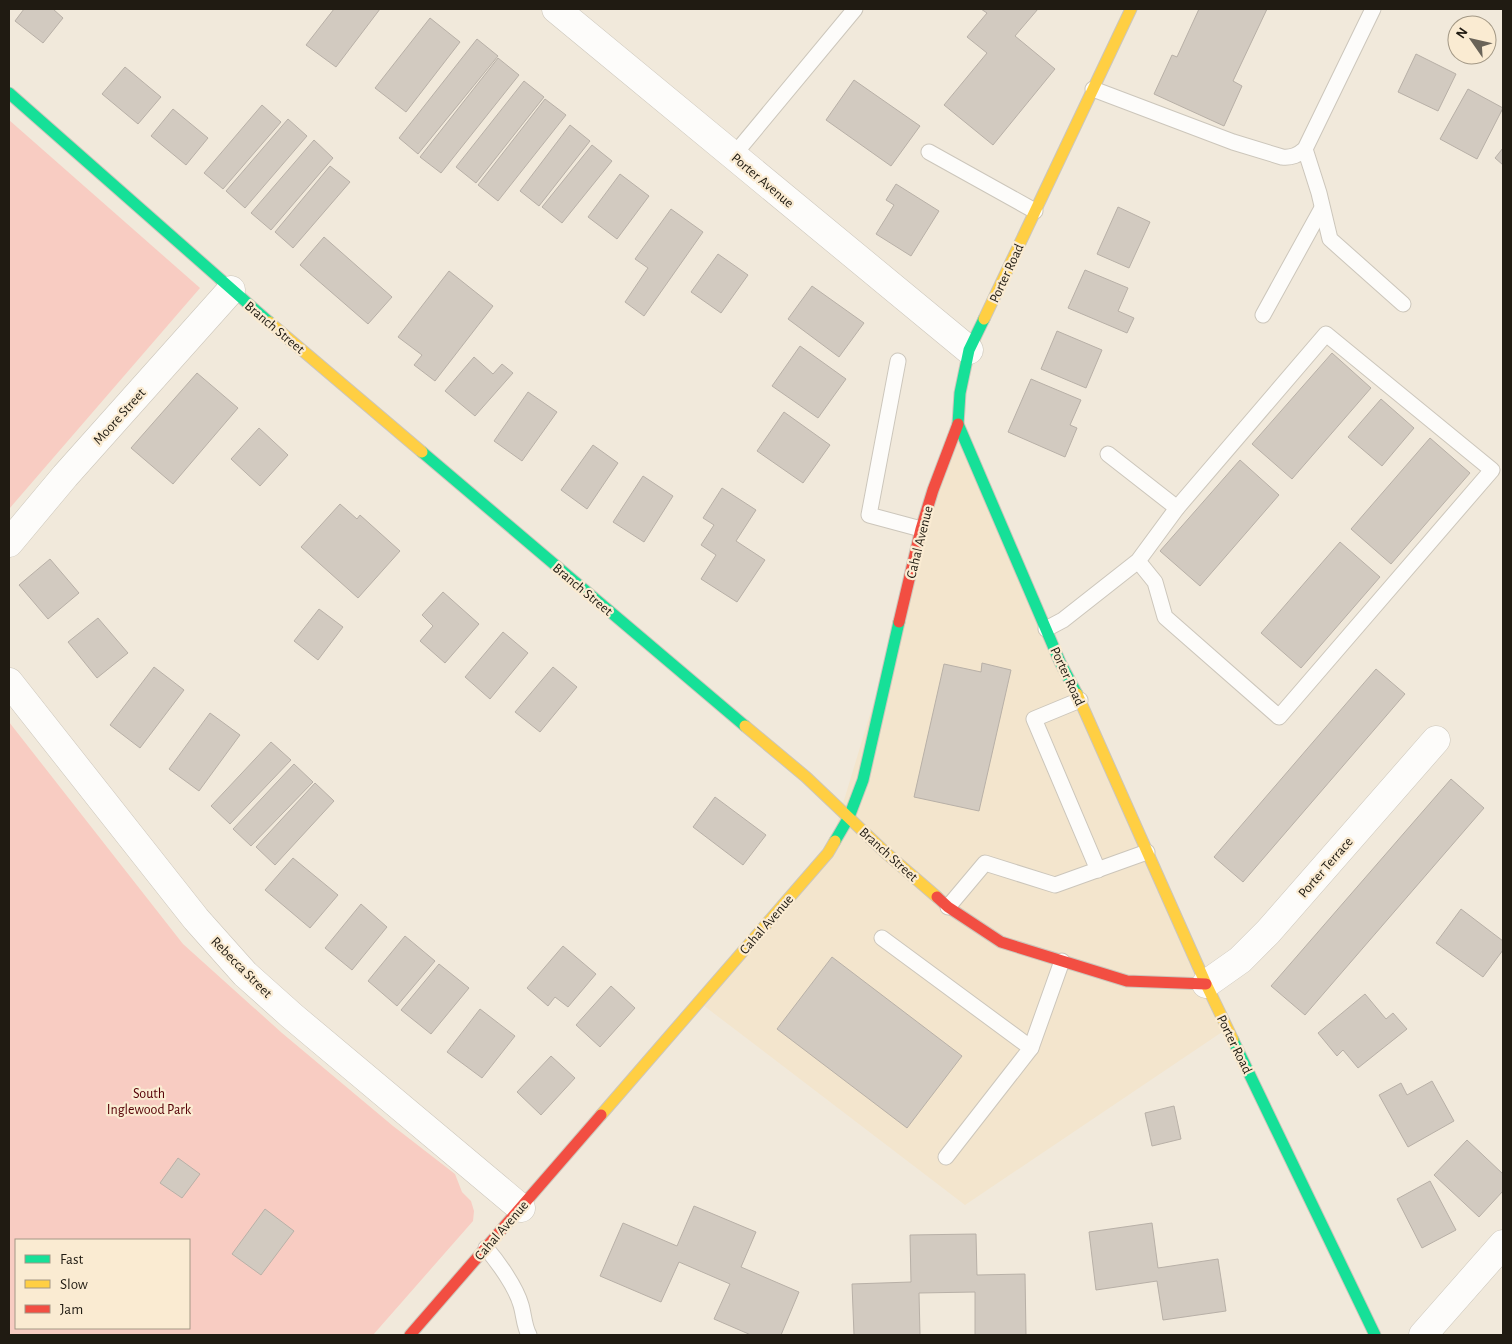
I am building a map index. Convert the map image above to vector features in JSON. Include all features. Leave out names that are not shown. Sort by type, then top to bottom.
[{"type":"street","name":"Porter Avenue","points":[[556,9],[970,350]]},
{"type":"street","name":"Porter Road","points":[[1131,9],[970,350],[960,393],[958,424],[1046,629],[1080,700],[1206,984],[1375,1335]]},
{"type":"street","name":"Branch Street","points":[[9,93],[231,290],[806,777],[886,853],[948,906],[1001,942],[1127,981],[1206,984]]},
{"type":"street","name":"Moore Street","points":[[9,544],[63,479],[231,290]]},
{"type":"street","name":"Cahal Avenue","points":[[410,1335],[828,853],[849,817],[863,780],[921,529],[933,490],[958,424]]},
{"type":"street","name":"Rebecca Street","points":[[9,682],[196,919],[245,974],[292,1016],[521,1208]]},
{"type":"street","name":"Porter Terrace","points":[[1206,984],[1240,960],[1268,932],[1436,740]]},
{"type":"street","points":[[1423,1335],[1503,1244]]},
{"type":"lane","points":[[734,156],[854,9]]},
{"type":"lane","points":[[1094,89],[1233,142],[1289,158],[1299,154],[1305,148],[1373,9]]},
{"type":"lane","points":[[1305,148],[1330,239],[1403,304]]},
{"type":"lane","points":[[929,152],[1035,211]]},
{"type":"lane","points":[[1263,315],[1322,208]]},
{"type":"lane","points":[[1046,629],[1063,620],[1138,561],[1177,508],[1326,334],[1492,470],[1279,717],[1165,617],[1155,582],[1138,561]]},
{"type":"lane","points":[[898,361],[870,515],[921,529]]},
{"type":"lane","points":[[1108,454],[1177,508]]},
{"type":"lane","points":[[1080,700],[1034,719],[1098,870]]},
{"type":"lane","points":[[948,906],[985,863],[1055,885],[1148,852]]},
{"type":"lane","points":[[882,938],[1031,1048]]},
{"type":"lane","points":[[946,1156],[1031,1048],[1062,961]]},
{"type":"lane","points":[[486,1248],[498,1262],[521,1304],[527,1331],[530,1335]]},
{"type":"shaded area","points":[[958,424],[1228,1028],[965,1205],[699,1002],[828,853]]},
{"type":"green space","points":[[9,120],[200,288],[9,509]]},
{"type":"green space","name":"South Inglewood Park","points":[[9,722],[183,944],[282,1033],[393,1126],[455,1174],[462,1192],[471,1201],[474,1211],[473,1221],[373,1335],[9,1335]]},
{"type":"building","points":[[24,9],[53,9],[63,18],[43,43],[15,21]]},
{"type":"building","points":[[334,9],[380,9],[336,67],[306,45]]},
{"type":"building","points":[[981,9],[1038,9],[1015,36],[1055,69],[993,145],[944,105],[987,53],[967,37],[987,13]]},
{"type":"building","points":[[1199,9],[1267,9],[1233,81],[1242,86],[1224,126],[1154,94],[1172,55],[1177,57]]},
{"type":"building","points":[[430,18],[460,42],[406,112],[375,88]]},
{"type":"building","points":[[477,39],[498,56],[418,154],[399,138]]},
{"type":"building","points":[[1416,54],[1456,74],[1438,111],[1398,92]]},
{"type":"building","points":[[498,58],[519,75],[441,173],[420,157]]},
{"type":"building","points":[[125,67],[161,97],[138,124],[102,94]]},
{"type":"building","points":[[854,80],[920,126],[891,166],[826,120]]},
{"type":"building","points":[[524,81],[544,97],[476,183],[456,167]]},
{"type":"building","points":[[1468,89],[1503,108],[1477,159],[1440,139]]},
{"type":"building","points":[[545,99],[566,115],[498,201],[478,185]]},
{"type":"building","points":[[262,105],[281,122],[223,189],[204,173]]},
{"type":"building","points":[[173,109],[208,138],[186,165],[151,136]]},
{"type":"building","points":[[288,119],[307,136],[245,208],[226,191]]},
{"type":"building","points":[[570,125],[590,141],[539,206],[520,191]]},
{"type":"building","points":[[314,140],[333,158],[271,230],[251,213]]},
{"type":"building","points":[[592,145],[612,161],[562,223],[542,207]]},
{"type":"building","points":[[1503,148],[1503,165],[1495,158]]},
{"type":"building","points":[[330,166],[350,182],[293,248],[275,232]]},
{"type":"building","points":[[620,174],[649,196],[617,239],[588,217]]},
{"type":"building","points":[[896,184],[939,211],[911,256],[876,234],[894,205],[886,200]]},
{"type":"building","points":[[1118,207],[1150,222],[1129,268],[1097,254]]},
{"type":"building","points":[[671,209],[703,232],[644,316],[625,302],[648,268],[635,259]]},
{"type":"building","points":[[324,237],[392,297],[368,324],[300,265]]},
{"type":"building","points":[[718,254],[748,275],[721,313],[691,292]]},
{"type":"building","points":[[1085,270],[1128,288],[1118,311],[1134,318],[1127,333],[1068,308]]},
{"type":"building","points":[[449,271],[493,306],[435,381],[414,365],[422,355],[398,337]]},
{"type":"building","points":[[812,286],[864,323],[839,357],[788,319]]},
{"type":"building","points":[[1057,331],[1102,350],[1086,388],[1041,369]]},
{"type":"building","points":[[800,346],[846,379],[818,418],[772,386]]},
{"type":"building","points":[[1332,353],[1371,388],[1292,479],[1252,444]]},
{"type":"building","points":[[474,357],[493,374],[502,364],[513,373],[475,416],[445,391]]},
{"type":"building","points":[[197,373],[238,408],[173,484],[131,448]]},
{"type":"building","points":[[1031,379],[1081,400],[1070,425],[1077,428],[1065,457],[1008,432]]},
{"type":"building","points":[[528,392],[557,412],[522,461],[494,441]]},
{"type":"building","points":[[1381,399],[1414,428],[1382,466],[1348,437]]},
{"type":"building","points":[[784,412],[830,445],[803,483],[757,451]]},
{"type":"building","points":[[259,428],[288,455],[260,486],[231,459]]},
{"type":"building","points":[[1430,438],[1470,473],[1391,564],[1351,529]]},
{"type":"building","points":[[593,445],[618,463],[587,509],[561,490]]},
{"type":"building","points":[[1240,460],[1279,495],[1200,586],[1160,551]]},
{"type":"building","points":[[643,476],[673,496],[644,542],[613,522]]},
{"type":"building","points":[[722,488],[756,510],[736,541],[765,560],[737,602],[701,579],[716,555],[701,545],[714,525],[703,518]]},
{"type":"building","points":[[340,504],[357,519],[360,515],[400,551],[358,598],[301,547]]},
{"type":"building","points":[[1340,542],[1380,577],[1301,668],[1261,633]]},
{"type":"building","points":[[50,559],[79,593],[48,619],[19,585]]},
{"type":"building","points":[[443,592],[479,624],[445,663],[420,641],[433,626],[422,615]]},
{"type":"building","points":[[319,609],[343,627],[318,660],[294,641]]},
{"type":"building","points":[[98,618],[128,653],[97,678],[68,642]]},
{"type":"building","points":[[503,632],[528,653],[490,699],[465,677]]},
{"type":"building","points":[[982,663],[1011,670],[979,811],[914,797],[944,664],[981,672]]},
{"type":"building","points":[[154,667],[184,690],[140,748],[110,725]]},
{"type":"building","points":[[553,667],[577,687],[540,732],[515,712]]},
{"type":"building","points":[[1376,669],[1405,694],[1243,882],[1214,857]]},
{"type":"building","points":[[210,713],[240,735],[199,791],[169,769]]},
{"type":"building","points":[[271,742],[291,760],[230,824],[211,806]]},
{"type":"building","points":[[294,764],[313,782],[251,846],[233,829]]},
{"type":"building","points":[[1451,779],[1484,808],[1305,1015],[1271,986]]},
{"type":"building","points":[[315,783],[334,801],[275,865],[256,847]]},
{"type":"building","points":[[715,797],[766,835],[743,865],[693,827]]},
{"type":"building","points":[[293,858],[338,895],[310,928],[265,890]]},
{"type":"building","points":[[361,904],[387,927],[352,970],[325,948]]},
{"type":"building","points":[[1461,909],[1503,941],[1503,950],[1483,977],[1436,943]]},
{"type":"building","points":[[405,936],[435,961],[397,1006],[368,981]]},
{"type":"building","points":[[563,946],[596,974],[568,1007],[555,997],[548,1006],[527,988]]},
{"type":"building","points":[[832,957],[962,1056],[907,1128],[777,1029]]},
{"type":"building","points":[[439,964],[469,988],[431,1034],[401,1010]]},
{"type":"building","points":[[611,986],[635,1008],[600,1047],[576,1025]]},
{"type":"building","points":[[1365,994],[1386,1019],[1393,1013],[1407,1029],[1358,1068],[1343,1050],[1337,1056],[1318,1033]]},
{"type":"building","points":[[480,1009],[515,1036],[482,1078],[447,1052]]},
{"type":"building","points":[[551,1056],[575,1078],[541,1115],[517,1092]]},
{"type":"building","points":[[1432,1081],[1454,1121],[1408,1147],[1379,1095],[1401,1083],[1407,1095]]},
{"type":"building","points":[[1174,1106],[1181,1139],[1152,1146],[1145,1113]]},
{"type":"building","points":[[1467,1140],[1503,1174],[1503,1191],[1479,1217],[1434,1175]]},
{"type":"building","points":[[178,1158],[200,1174],[182,1198],[160,1183]]},
{"type":"building","points":[[1430,1181],[1456,1230],[1422,1248],[1397,1199]]},
{"type":"building","points":[[694,1206],[756,1232],[741,1267],[799,1292],[781,1335],[751,1335],[714,1319],[730,1284],[679,1262],[661,1302],[600,1276],[623,1223],[677,1246]]},
{"type":"building","points":[[265,1209],[294,1231],[261,1275],[232,1254]]},
{"type":"building","points":[[1152,1223],[1158,1268],[1218,1259],[1226,1311],[1163,1320],[1157,1281],[1096,1290],[1089,1232]]},
{"type":"building","points":[[976,1234],[977,1275],[1025,1274],[1026,1335],[975,1335],[975,1292],[919,1293],[920,1335],[854,1335],[852,1284],[911,1282],[910,1235]]},
{"type":"traffic: fast","points":[[9,93],[269,322]]},
{"type":"traffic: fast","points":[[984,319],[969,350],[960,393],[958,424],[1060,662],[1077,694]]},
{"type":"traffic: fast","points":[[422,452],[745,726]]},
{"type":"traffic: fast","points":[[835,841],[849,817],[863,780],[899,622]]},
{"type":"traffic: fast","points":[[1233,1040],[1375,1335]]},
{"type":"traffic: slow","points":[[984,319],[1131,9]]},
{"type":"traffic: slow","points":[[269,322],[422,452]]},
{"type":"traffic: slow","points":[[1077,694],[1206,984],[1233,1040]]},
{"type":"traffic: slow","points":[[745,726],[806,777],[886,853],[937,897]]},
{"type":"traffic: slow","points":[[601,1115],[828,853],[835,841]]},
{"type":"traffic: jam","points":[[899,622],[921,529],[933,490],[958,424]]},
{"type":"traffic: jam","points":[[937,897],[948,907],[1001,942],[1127,981],[1206,984]]},
{"type":"traffic: jam","points":[[410,1335],[601,1115]]}]
